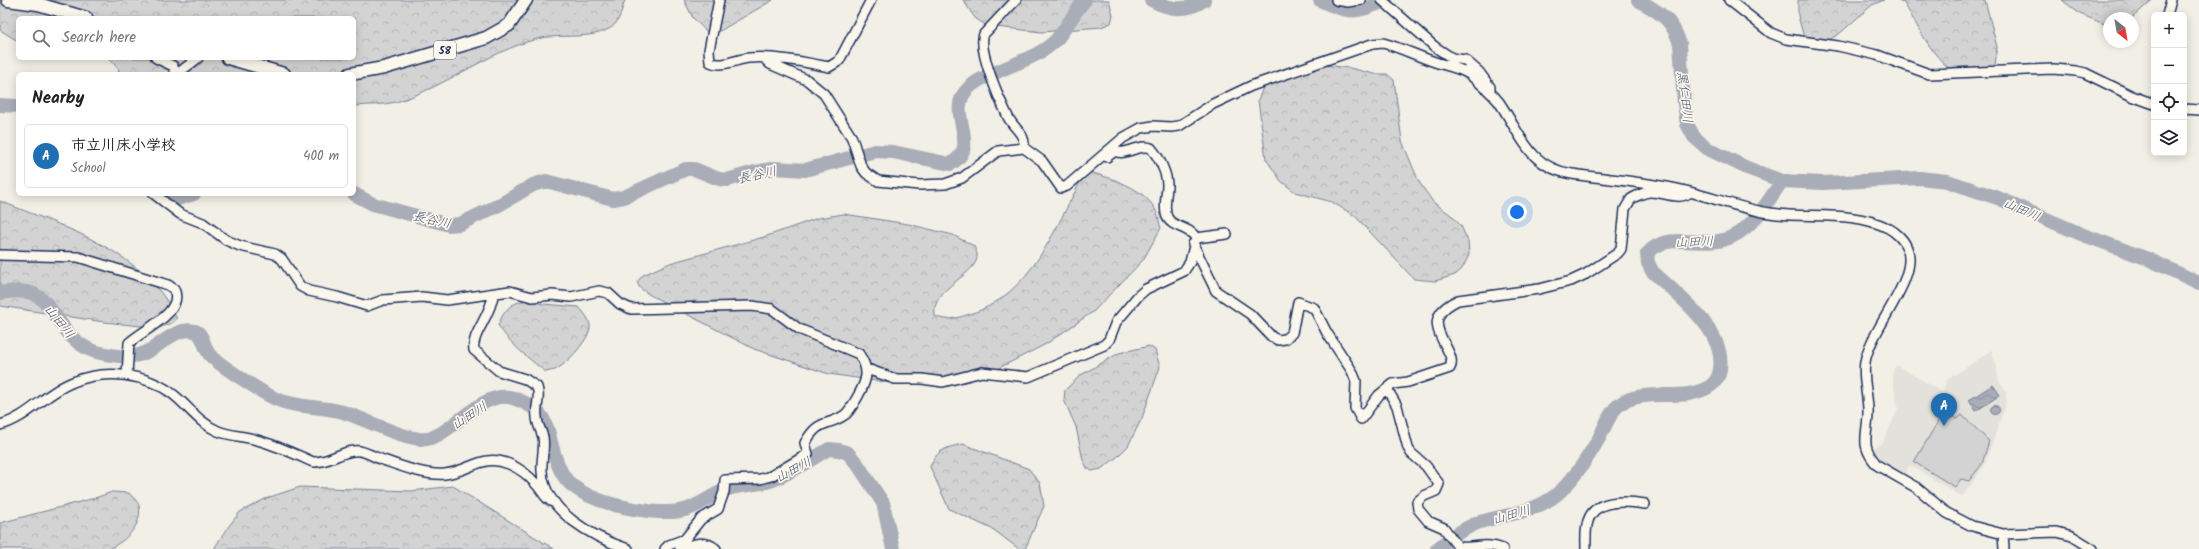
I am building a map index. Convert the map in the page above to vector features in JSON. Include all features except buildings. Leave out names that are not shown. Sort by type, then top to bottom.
[{"type":"main road","points":[[8,0],[38,4],[79,16]]},
{"type":"main road","name":"58","points":[[356,73],[384,68],[486,38],[509,25],[526,0]]},
{"type":"main road","points":[[235,60],[277,72]]},
{"type":"street","points":[[719,0],[709,50],[710,62],[716,64],[748,58],[764,58],[794,60],[829,67],[840,61],[871,0]]},
{"type":"street","points":[[1016,0],[982,36],[992,79],[1008,117],[1024,138],[1024,148]]},
{"type":"street","points":[[1336,0],[1348,2],[1361,0]]},
{"type":"street","points":[[1728,0],[1771,33],[1801,43],[1838,46],[1877,55],[1929,74],[2054,69],[2076,71],[2085,73],[2132,96],[2151,103]]},
{"type":"street","points":[[2168,12],[2171,0]]},
{"type":"street","points":[[1384,3],[1435,47],[1452,58],[1465,60],[1479,72],[1490,88],[1490,92]]},
{"type":"street","points":[[764,58],[770,64],[807,80],[824,94],[858,153],[866,173],[878,181],[919,185],[954,182],[962,178],[998,151],[1024,148],[1042,161],[1058,186],[1063,187],[1072,182],[1123,138],[1141,128],[1153,126],[1179,126],[1213,104],[1251,86],[1372,44],[1384,43],[1398,47],[1437,63],[1454,67],[1468,74],[1490,92],[1498,102],[1525,146],[1538,160],[1550,167],[1570,173],[1645,182],[1690,192],[1756,211],[1839,216],[1888,227],[1897,233],[1903,241],[1910,258],[1907,272],[1872,340],[1865,361],[1864,381],[1868,416],[1864,433],[1866,445],[1877,465],[1917,488],[1947,513],[1972,526],[2003,534],[2057,532],[2072,536],[2093,549]]},
{"type":"street","points":[[160,60],[173,66],[175,72]]},
{"type":"street","points":[[179,72],[195,60]]},
{"type":"street","points":[[2187,109],[2199,110]]},
{"type":"street","points":[[1072,182],[1079,180],[1139,133],[1141,128]]},
{"type":"street","points":[[1115,151],[1120,153],[1142,147],[1151,148],[1164,172],[1167,184],[1165,211],[1168,218],[1172,224],[1190,230],[1216,290],[1250,314],[1272,337],[1278,340],[1285,339],[1292,333],[1298,302],[1314,308],[1327,333],[1352,371],[1356,381],[1355,408],[1361,419],[1378,395],[1393,384],[1408,382],[1450,368],[1451,361],[1443,344],[1438,324],[1439,316],[1443,309],[1450,304],[1458,300],[1539,289],[1578,279],[1618,253],[1621,249],[1625,209],[1631,199],[1649,192],[1686,196],[1690,192]]},
{"type":"street","points":[[157,196],[180,214],[203,223],[226,240],[240,246],[275,254],[282,259],[300,286],[309,291],[367,306],[383,300],[422,297],[447,300],[493,295],[510,290],[532,297],[552,295],[571,297],[599,290],[608,294],[620,304],[631,309],[752,306],[772,309],[799,329],[860,354],[867,369],[867,377],[864,386],[850,410],[844,415],[817,426],[812,430],[804,443],[808,454],[771,476],[760,479],[725,480],[718,509],[701,519],[685,539],[669,545],[665,549]]},
{"type":"street","points":[[1194,241],[1227,234]]},
{"type":"street","points":[[867,369],[895,379],[922,379],[943,382],[982,372],[1028,377],[1104,345],[1109,340],[1116,322],[1138,296],[1146,289],[1184,271],[1190,262],[1194,241]]},
{"type":"street","points":[[0,255],[78,257],[168,285],[174,289],[176,300],[170,312],[149,330],[129,343],[127,375]]},
{"type":"street","points":[[493,295],[488,315],[475,335],[474,350],[499,372],[534,383],[539,391],[537,409],[543,438],[542,472],[554,503],[562,513],[573,521],[604,539],[628,549]]},
{"type":"street","points":[[0,425],[19,416],[73,382],[95,376],[127,375],[158,385],[174,395],[196,417],[218,431],[257,440],[313,462],[321,462],[345,453],[361,451],[429,472],[444,474],[460,471],[485,460],[496,460],[510,464],[526,474],[547,499],[554,503]]},
{"type":"street","points":[[1387,389],[1397,406],[1408,448],[1426,466],[1439,484],[1436,491],[1424,496],[1418,502],[1418,509],[1428,521],[1440,526],[1462,548],[1484,545],[1503,549]]},
{"type":"street","points":[[1586,549],[1587,525],[1593,512],[1614,502],[1625,501],[1645,504]]},
{"type":"street","points":[[2003,534],[2004,549]]},
{"type":"street","points":[[680,549],[694,544],[704,543],[716,549]]},
{"type":"shaded area","points":[[1992,350],[1999,381],[2006,392],[2005,407],[1984,466],[1962,497],[1910,465],[1903,476],[1878,461],[1871,449],[1883,442],[1898,409],[1892,375],[1896,365],[1942,392],[1947,380]]},
{"type":"green space","points":[[0,0],[625,0],[617,22],[612,27],[604,31],[595,34],[546,37],[537,39],[501,52],[414,96],[391,103],[356,106],[356,72],[118,72],[119,70],[111,60],[356,60],[356,16],[16,16],[16,40],[0,30]]},
{"type":"green space","points":[[684,0],[773,0],[718,32],[707,32],[693,18]]},
{"type":"green space","points":[[963,0],[1109,0],[1113,15],[1111,23],[1101,27],[1042,32],[987,26],[975,18]]},
{"type":"green space","points":[[1798,0],[1884,0],[1872,5],[1839,34],[1820,45],[1805,41],[1798,16]]},
{"type":"green space","points":[[1898,0],[1985,0],[1997,47],[1995,66],[1988,73],[1969,77],[1957,73],[1945,65],[1925,40],[1903,2]]},
{"type":"green space","points":[[2062,0],[2152,0],[2139,12],[2103,12],[2103,24],[2080,14]]},
{"type":"green space","points":[[1315,64],[1350,68],[1374,74],[1387,74],[1394,80],[1402,141],[1419,182],[1433,202],[1451,215],[1461,226],[1468,241],[1469,255],[1462,269],[1455,275],[1435,281],[1414,279],[1355,216],[1332,202],[1295,192],[1281,181],[1266,159],[1258,100],[1264,85]]},
{"type":"green space","points":[[1086,171],[1106,177],[1136,190],[1145,196],[1152,204],[1158,215],[1161,228],[1143,260],[1094,311],[1046,344],[997,369],[957,383],[897,384],[829,374],[754,349],[650,295],[640,288],[637,282],[643,275],[670,263],[764,237],[818,218],[844,214],[908,224],[953,235],[974,246],[977,254],[976,262],[971,269],[947,289],[935,306],[935,316],[943,319],[951,319],[967,315],[990,306],[1009,292],[1025,276],[1040,256],[1052,236]]},
{"type":"green space","points":[[0,201],[76,232],[101,244],[124,259],[145,276],[163,295],[177,319],[172,323],[159,328],[104,322],[0,306]]},
{"type":"green space","points":[[527,300],[543,304],[579,307],[586,315],[590,325],[590,330],[583,343],[565,363],[555,370],[546,372],[513,344],[498,325],[503,315],[512,305]]},
{"type":"green space","points":[[1149,346],[1155,350],[1160,367],[1142,418],[1128,446],[1116,458],[1101,469],[1092,471],[1087,468],[1083,460],[1076,427],[1064,400],[1065,390],[1081,375],[1119,353]]},
{"type":"green space","points":[[1946,408],[1957,419],[1962,415],[1989,441],[1982,464],[1969,481],[1961,479],[1955,487],[1914,462]]},
{"type":"green space","points":[[963,444],[1029,469],[1040,483],[1044,506],[1025,549],[1019,549],[994,530],[949,509],[930,467],[935,457],[943,450],[952,446]]},
{"type":"green space","points":[[453,486],[554,549],[214,549],[225,531],[240,512],[267,498],[300,487],[411,491]]},
{"type":"green space","points":[[112,492],[129,493],[138,504],[140,513],[131,532],[121,542],[114,546],[108,549],[0,549],[0,523],[95,498]]},
{"type":"water","points":[[1993,385],[2000,395],[1976,411],[1969,400]]},
{"type":"water","points":[[1993,406],[1997,406],[1999,410],[1997,414],[1993,414],[1991,412],[1991,408]]},
{"type":"waterway","name":"長谷川","points":[[356,195],[373,204],[449,225],[460,224],[499,205],[533,185],[546,181],[613,199],[624,197],[686,169],[694,169],[719,179],[727,180],[775,168],[805,170],[875,151],[893,152],[950,164],[959,157],[963,150],[964,141],[960,104],[963,95],[967,90],[982,78],[1032,56],[1051,45],[1085,0]]},
{"type":"waterway","name":"長谷川","points":[[1151,0],[1171,8],[1185,8],[1198,4],[1204,0]]},
{"type":"waterway","name":"長谷川","points":[[1320,0],[1346,10],[1360,10],[1386,0]]},
{"type":"waterway","name":"山田川","points":[[1638,0],[1664,17],[1677,35],[1680,44],[1684,104],[1687,124],[1694,137],[1708,149],[1747,168],[1782,181],[1823,183],[1920,178],[1947,181],[1998,198],[2081,234],[2148,259],[2199,283]]},
{"type":"waterway","name":"長谷川","points":[[0,105],[16,106]]},
{"type":"waterway","name":"山田川","points":[[1437,549],[1457,534],[1474,524],[1538,506],[1556,495],[1568,483],[1589,455],[1613,411],[1620,404],[1636,397],[1694,393],[1713,384],[1719,375],[1720,355],[1708,327],[1698,314],[1652,271],[1648,263],[1647,254],[1655,247],[1663,243],[1673,241],[1713,242],[1733,236],[1750,224],[1782,181]]},
{"type":"waterway","name":"長谷川","points":[[169,196],[177,199],[187,196]]},
{"type":"waterway","name":"山田川","points":[[0,293],[17,291],[34,294],[48,305],[66,330],[82,346],[104,354],[118,356],[142,354],[173,335],[187,330],[195,331],[202,338],[210,355],[222,365],[276,399],[292,404],[343,412],[409,437],[427,439],[447,429],[468,413],[490,400],[501,397],[513,398],[528,404],[544,420],[548,429],[557,463],[563,475],[571,485],[599,500],[634,509],[667,512],[680,511],[698,505],[725,490],[773,480],[829,449],[839,450],[848,453],[858,465],[883,503],[893,549]]},
{"type":"place","name":"市立川床小学校","points":[[1944,426]]},
{"type":"water label","name":"黒仁田川","points":[[1686,97]]}]
